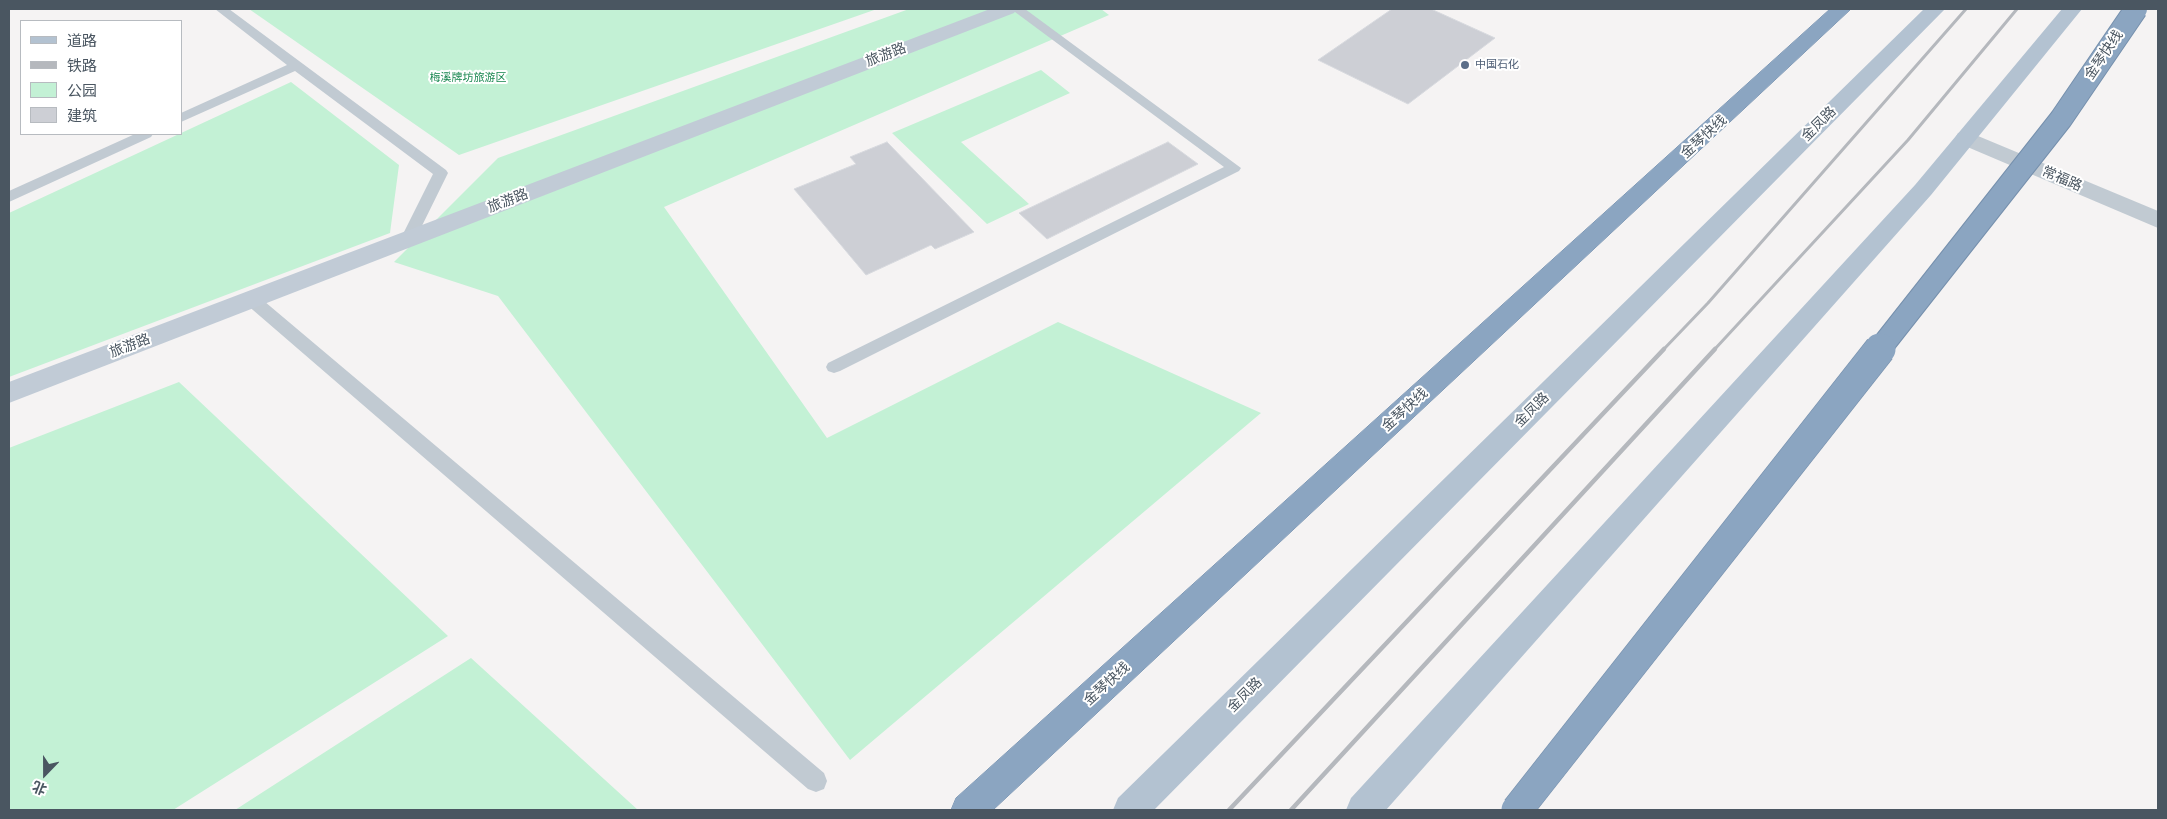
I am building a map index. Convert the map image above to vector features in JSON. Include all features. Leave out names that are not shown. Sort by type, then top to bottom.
[{"type":"highway","name":"金琴快线","points":[[968,810],[1841,9]]},
{"type":"highway","name":"金琴快线","points":[[1517,810],[2061,119],[2136,9]]},
{"type":"main road","name":"金凤路","points":[[1130,810],[1934,9]]},
{"type":"main road","points":[[1363,810],[1923,190],[2072,9]]},
{"type":"street","name":"旅游路","points":[[9,393],[1008,9]]},
{"type":"street","name":"常福路","points":[[1966,138],[2158,220]]},
{"type":"lane","points":[[222,9],[441,173],[408,240]]},
{"type":"lane","points":[[834,367],[1234,168],[1017,9]]},
{"type":"lane","points":[[182,118],[297,65]]},
{"type":"lane","points":[[9,197],[144,135]]},
{"type":"lane","points":[[252,300],[816,781]]},
{"type":"green space","name":"梅溪牌坊旅游区","points":[[249,9],[877,9],[459,155]]},
{"type":"green space","points":[[909,9],[1101,9],[1109,15],[664,207],[827,438],[1058,322],[1261,413],[850,760],[498,296],[394,262],[498,158]]},
{"type":"green space","points":[[1041,70],[1070,93],[961,142],[1029,204],[987,224],[892,133]]},
{"type":"green space","points":[[291,82],[399,165],[390,233],[9,377],[9,213],[177,135],[182,135],[182,133]]},
{"type":"green space","points":[[179,382],[448,636],[173,810],[9,810],[9,448]]},
{"type":"green space","points":[[471,658],[638,810],[235,810]]},
{"type":"building","points":[[1392,9],[1431,9],[1495,38],[1408,104],[1318,60]]},
{"type":"building","points":[[887,142],[974,232],[935,249],[931,245],[866,275],[794,189],[856,164],[850,157]]},
{"type":"building","points":[[1168,142],[1198,164],[1047,239],[1019,213]]},
{"type":"railway","points":[[1663,350],[1708,303],[1966,9]]},
{"type":"railway","points":[[1714,350],[1908,140],[2017,9]]},
{"type":"railway","points":[[1229,810],[1664,349]]},
{"type":"railway","points":[[1291,810],[1715,349]]},
{"type":"place","name":"中国石化","points":[[1465,65]]}]
